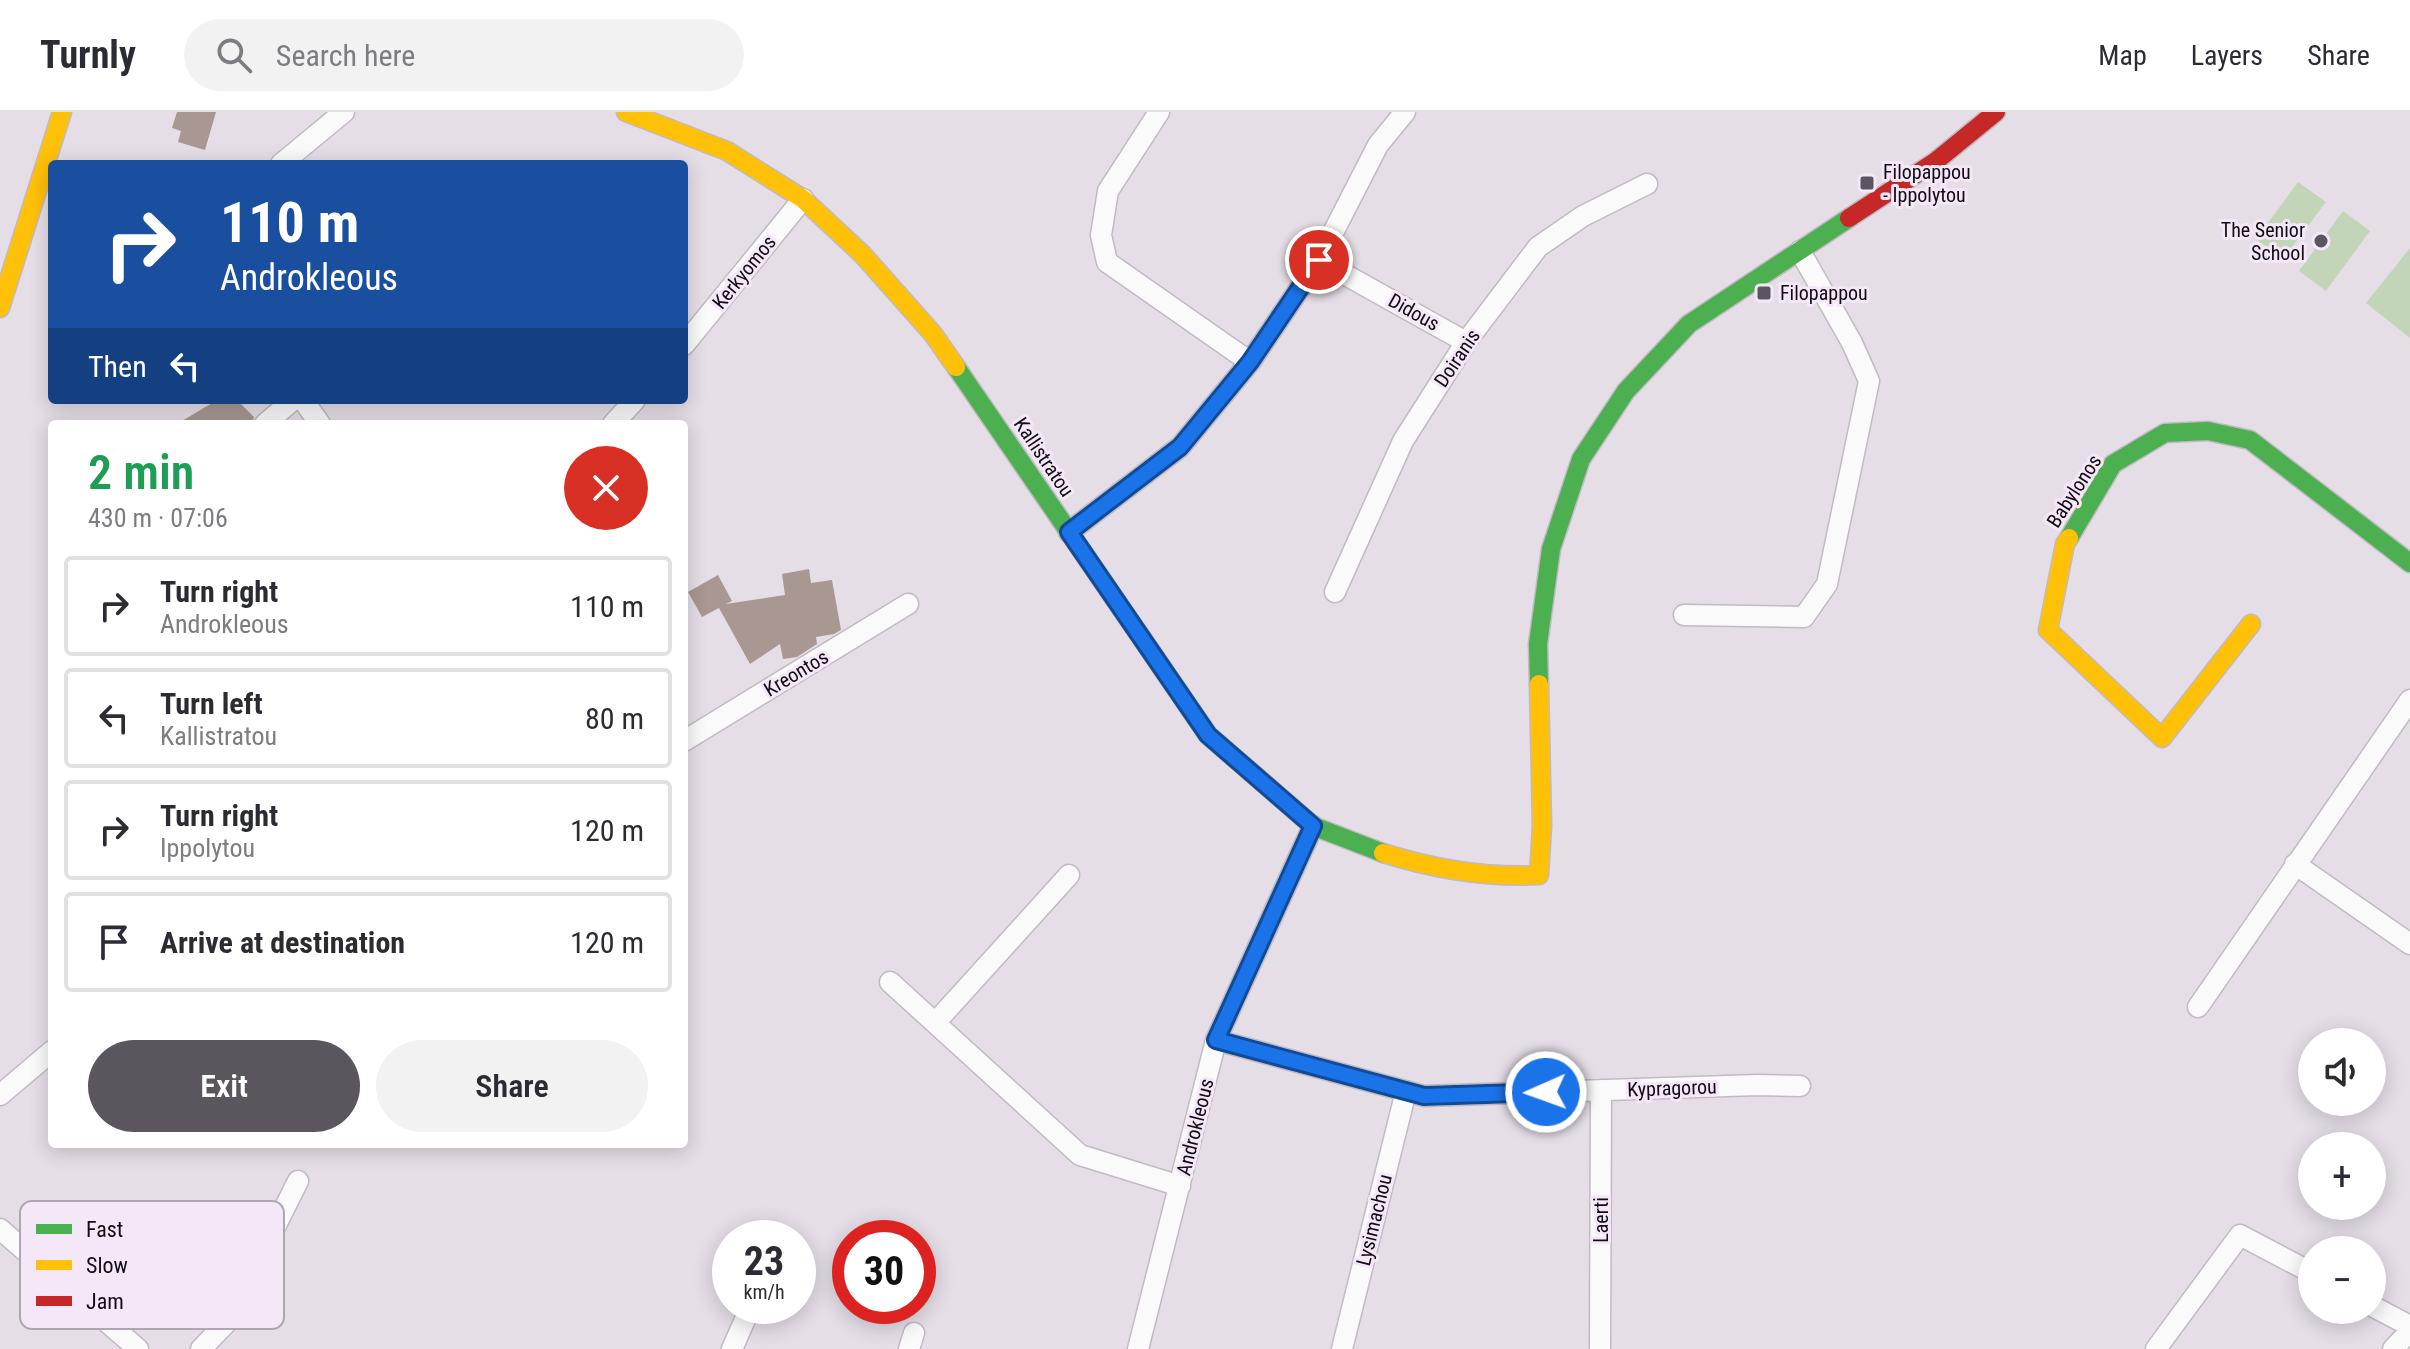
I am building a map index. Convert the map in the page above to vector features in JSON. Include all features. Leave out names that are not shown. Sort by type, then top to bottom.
[{"type":"street","points":[[0,308],[62,112]]},
{"type":"street","points":[[286,160],[344,112]]},
{"type":"street","name":"Kallistratou","points":[[626,112],[727,151],[803,199],[863,255],[933,334],[1208,735],[1313,826],[1419,864],[1501,877],[1539,875],[1542,826],[1538,644],[1551,549],[1581,459],[1626,391],[1689,324],[1800,251]]},
{"type":"street","points":[[1159,112],[1108,191],[1101,235],[1107,262],[1250,362]]},
{"type":"street","points":[[1069,532],[1180,447],[1250,362],[1319,260],[1378,145],[1405,112]]},
{"type":"street","points":[[1684,615],[1804,617],[1827,584],[1869,381],[1852,343],[1800,251],[1936,161],[1983,116]]},
{"type":"street","name":"Doiranis","points":[[1335,592],[1403,441],[1466,342],[1538,247],[1583,216],[1647,184]]},
{"type":"street","name":"Kerkyomos","points":[[688,340],[803,199]]},
{"type":"street","name":"Didous","points":[[1319,260],[1466,342]]},
{"type":"street","points":[[270,420],[288,404]]},
{"type":"street","points":[[617,420],[631,404]]},
{"type":"street","name":"Babylonos","points":[[2251,624],[2162,738],[2048,630],[2065,544],[2113,464],[2165,433],[2208,431],[2250,440],[2410,563]]},
{"type":"street","name":"Kreontos","points":[[688,739],[908,604]]},
{"type":"street","points":[[2198,1007],[2410,700]]},
{"type":"street","name":"Androkleous","points":[[1138,1349],[1216,1040],[1313,826]]},
{"type":"street","points":[[2295,864],[2410,944]]},
{"type":"street","points":[[935,1023],[1069,875]]},
{"type":"street","points":[[890,982],[1080,1155],[1180,1186]]},
{"type":"street","name":"Kypragorou","points":[[1216,1040],[1424,1096],[1800,1086]]},
{"type":"street","points":[[0,1095],[48,1054]]},
{"type":"street","name":"Laerti","points":[[1600,1349],[1601,1090]]},
{"type":"street","name":"Lysimachou","points":[[1342,1349],[1406,1091]]},
{"type":"street","points":[[284,1209],[298,1181]]},
{"type":"street","points":[[0,1229],[20,1246]]},
{"type":"street","points":[[2156,1349],[2240,1235],[2298,1266]]},
{"type":"street","points":[[2386,1314],[2410,1329],[2393,1349]]},
{"type":"street","points":[[732,1349],[743,1324]]},
{"type":"street","points":[[115,1329],[138,1349]]},
{"type":"street","points":[[201,1349],[220,1329]]},
{"type":"green space","points":[[2298,182],[2326,202],[2283,259],[2256,239]]},
{"type":"green space","points":[[2343,211],[2370,231],[2326,291],[2299,271]]},
{"type":"green space","points":[[2410,248],[2410,338],[2366,303]]},
{"type":"building","points":[[177,112],[216,112],[205,150],[178,142],[181,131],[172,128]]},
{"type":"building","points":[[210,404],[241,404],[254,417],[253,420],[184,420]]},
{"type":"building","points":[[809,569],[811,583],[832,580],[841,630],[816,637],[817,644],[797,657],[783,659],[780,644],[750,664],[719,608],[702,617],[688,592],[718,575],[732,601],[726,604],[785,595],[782,574]]},
{"type":"traffic: fast","points":[[1539,684],[1538,644],[1551,549],[1581,459],[1626,391],[1689,324],[1849,218]]},
{"type":"traffic: fast","points":[[956,367],[1208,735],[1313,826],[1383,853]]},
{"type":"traffic: fast","points":[[2069,538],[2113,464],[2165,433],[2208,431],[2250,440],[2410,563]]},
{"type":"traffic: slow","points":[[0,308],[62,112]]},
{"type":"traffic: slow","points":[[626,112],[727,151],[803,199],[863,255],[933,334],[956,367]]},
{"type":"traffic: slow","points":[[2069,538],[2065,544],[2048,630],[2162,738],[2251,624]]},
{"type":"traffic: slow","points":[[1383,853],[1460,871],[1539,875],[1542,826],[1539,684]]},
{"type":"traffic: jam","points":[[1849,218],[1936,161],[1996,112]]},
{"type":"place","name":"Filopappou - Ippolytou","points":[[1867,183]]},
{"type":"place","name":"The Senior School","points":[[2321,241]]},
{"type":"place","name":"Filopappou","points":[[1764,293]]},
{"type":"route","points":[[1319,260],[1250,362],[1180,447],[1069,532],[1208,735],[1313,826],[1216,1040],[1424,1096],[1546,1092]]}]
